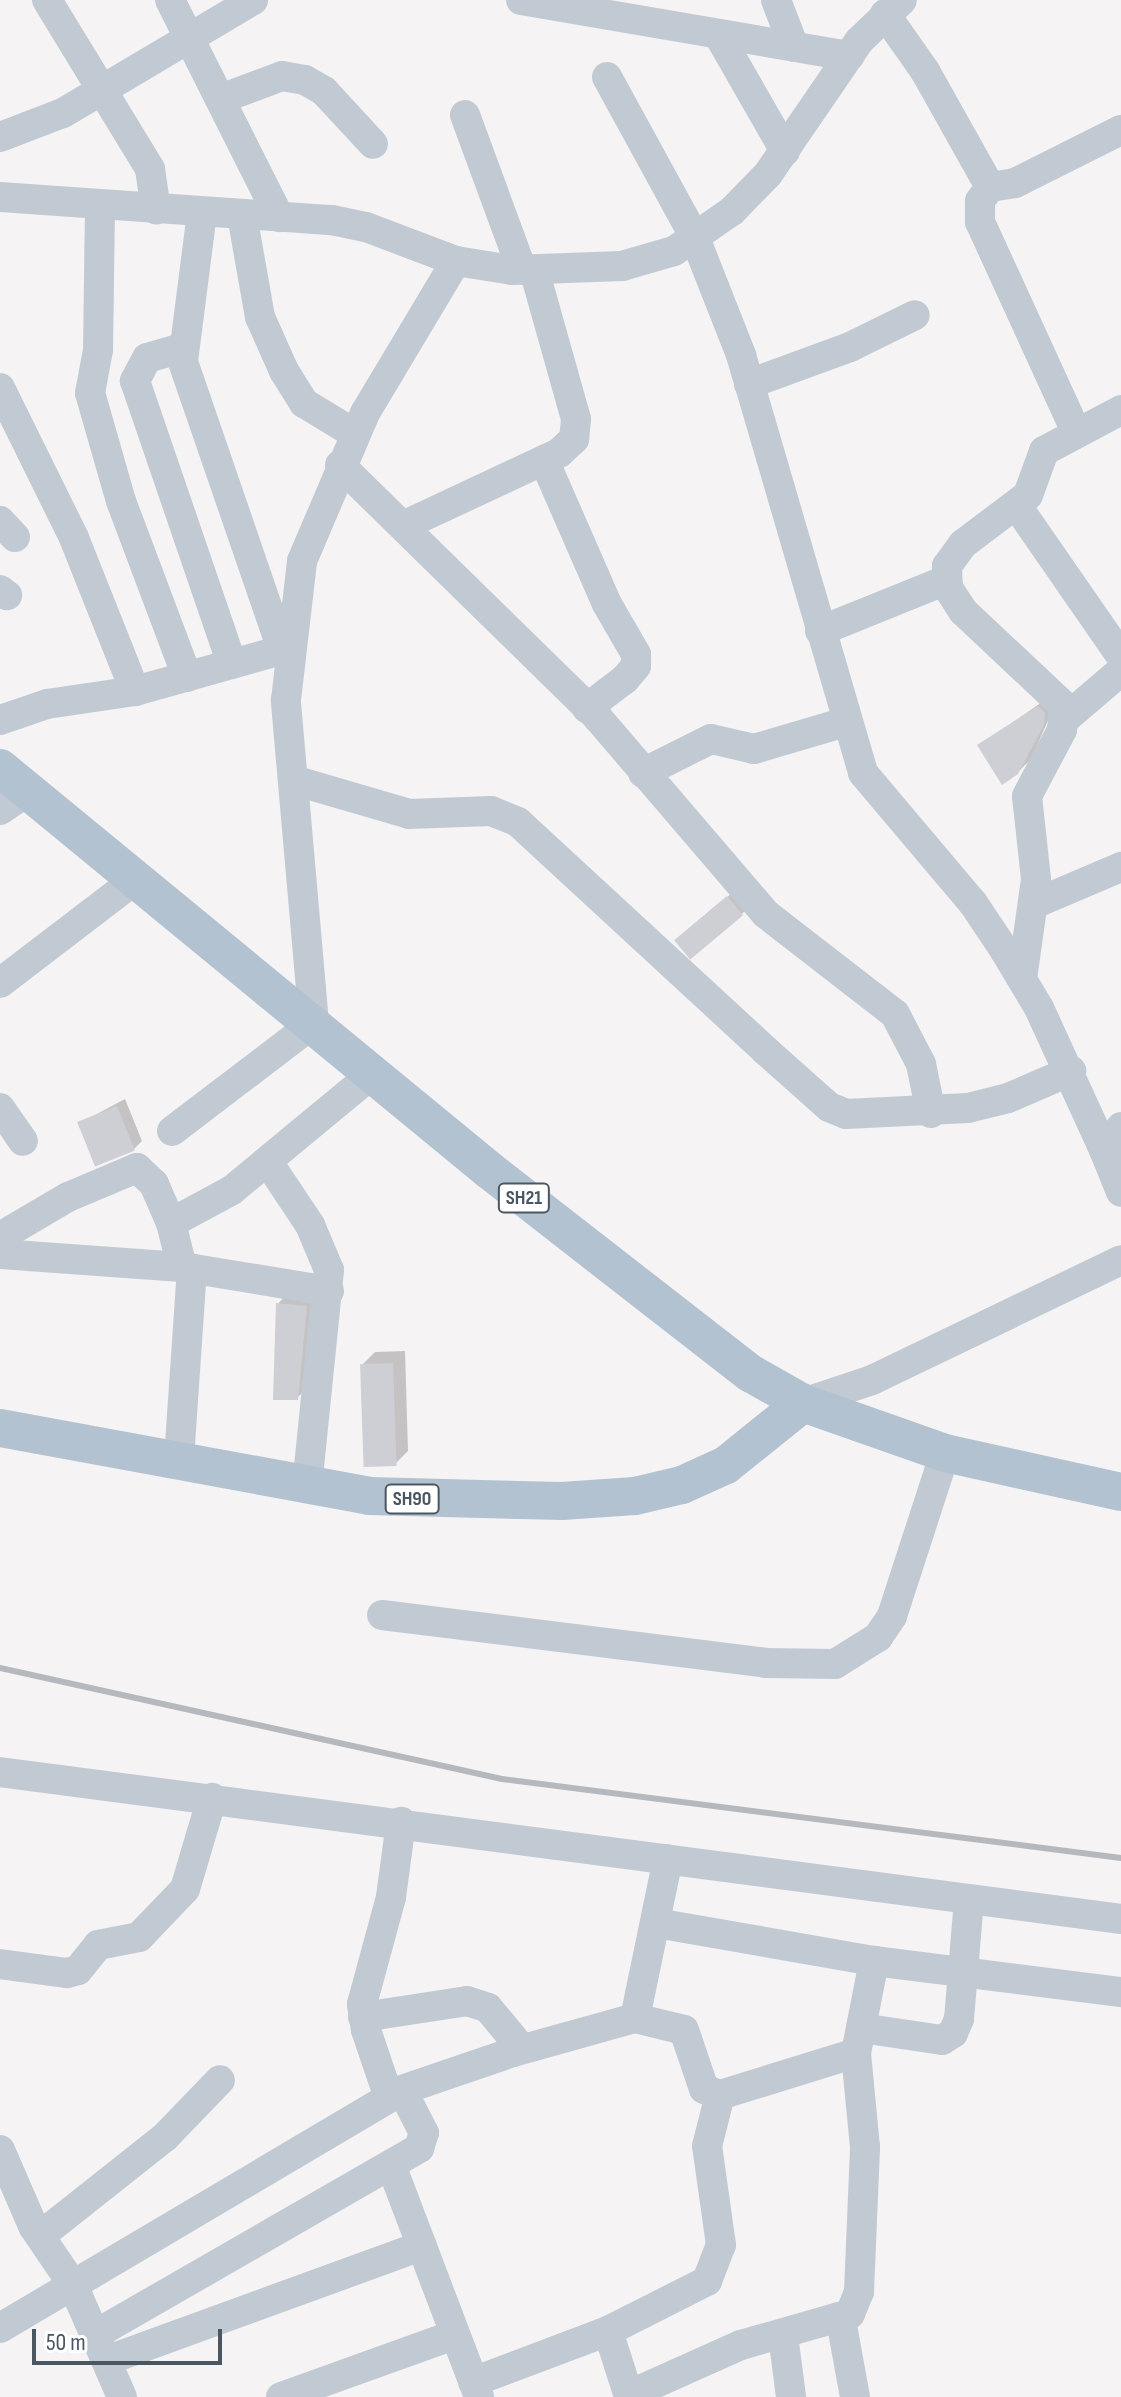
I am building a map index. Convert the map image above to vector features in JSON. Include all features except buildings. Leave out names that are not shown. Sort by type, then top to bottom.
[{"type":"main road","name":"SH21","points":[[9,790],[136,879],[372,1074],[750,1373],[803,1403],[945,1453],[1121,1492]]},
{"type":"main road","name":"SH90","points":[[0,1428],[179,1459],[307,1487],[459,1502],[635,1496],[682,1485],[726,1465],[803,1403]]},
{"type":"street","points":[[47,0],[150,169],[156,210]]},
{"type":"street","points":[[170,0],[223,98],[279,217]]},
{"type":"street","points":[[0,137],[103,91],[253,0]]},
{"type":"street","points":[[521,0],[599,10],[849,56]]},
{"type":"street","points":[[776,0],[794,47]]},
{"type":"street","points":[[0,197],[100,207],[279,217],[366,227],[456,261],[528,270],[622,266],[674,251],[732,211],[785,151],[849,56],[894,7],[925,71],[990,187]]},
{"type":"street","points":[[718,34],[785,151]]},
{"type":"street","points":[[223,98],[282,76],[305,80],[324,91],[373,144]]},
{"type":"street","points":[[607,77],[695,238],[749,384],[845,722],[863,773],[882,800],[965,892],[1022,979],[1071,1071],[1112,1138],[1121,1192]]},
{"type":"street","points":[[403,526],[569,448],[577,430],[528,270],[465,115]]},
{"type":"street","points":[[1076,432],[980,222],[980,201],[990,187],[1015,183],[1121,130]]},
{"type":"street","points":[[100,207],[98,350],[90,393],[121,501],[187,677]]},
{"type":"street","points":[[202,213],[182,348],[187,379],[285,660]]},
{"type":"street","points":[[242,215],[260,317],[284,371],[304,403],[355,434]]},
{"type":"street","points":[[172,1131],[314,1023],[285,660],[302,561],[355,434],[456,261]]},
{"type":"street","points":[[749,384],[850,347],[915,315]]},
{"type":"street","points":[[182,348],[147,358],[135,381],[232,664]]},
{"type":"street","points":[[0,388],[74,538],[135,691]]},
{"type":"street","points":[[1066,718],[1056,694],[973,622],[946,580],[947,566],[963,544],[1017,506],[1033,486],[1044,451],[1121,410]]},
{"type":"street","points":[[544,460],[607,604],[636,654],[636,666],[625,679],[587,708]]},
{"type":"street","points":[[340,465],[587,708],[766,914],[895,1014],[921,1064],[931,1113]]},
{"type":"street","points":[[1017,506],[1121,656]]},
{"type":"street","points":[[820,631],[946,580]]},
{"type":"street","points":[[0,720],[47,704],[135,691],[232,664],[285,660]]},
{"type":"street","points":[[1022,979],[1034,904],[1027,796],[1066,718],[1121,671]]},
{"type":"street","points":[[643,773],[711,739],[754,749],[845,722]]},
{"type":"street","points":[[293,780],[409,814],[491,811],[505,815],[586,882],[829,1107],[863,1117],[931,1113],[1008,1098],[1071,1071]]},
{"type":"street","points":[[1034,904],[1121,867]]},
{"type":"street","points":[[0,983],[136,879]]},
{"type":"street","points":[[171,1223],[232,1190],[372,1074]]},
{"type":"street","points":[[0,1108],[23,1141]]},
{"type":"street","points":[[268,1162],[323,1251],[329,1291],[307,1487]]},
{"type":"street","points":[[0,1237],[68,1197],[137,1168],[154,1184],[187,1268],[179,1459]]},
{"type":"street","points":[[0,1254],[187,1268],[329,1291]]},
{"type":"street","points":[[803,1403],[872,1380],[1114,1268]]},
{"type":"street","points":[[382,1615],[765,1663],[835,1664],[878,1637],[892,1616],[945,1453]]},
{"type":"street","points":[[0,1772],[401,1822],[969,1901],[1121,1919]]},
{"type":"street","points":[[0,1964],[67,1973],[78,1970],[98,1945],[139,1937],[185,1889],[212,1798]]},
{"type":"street","points":[[102,2347],[419,2148],[424,2133],[396,2094],[363,2017],[366,1979],[396,1874],[401,1822]]},
{"type":"street","points":[[635,2018],[668,1859]]},
{"type":"street","points":[[0,2328],[396,2094],[522,2049],[635,2018],[684,2030],[704,2089],[720,2095],[859,2041],[942,2040],[959,2019],[969,1901]]},
{"type":"street","points":[[656,1923],[874,1961],[1121,1992]]},
{"type":"street","points":[[608,2331],[629,2396],[702,2360],[841,2320],[850,2314],[859,2292],[865,2147],[859,2041],[874,1961]]},
{"type":"street","points":[[363,2017],[467,2001],[488,2008],[522,2049]]},
{"type":"street","points":[[40,2236],[165,2137],[220,2080]]},
{"type":"street","points":[[391,2165],[476,2390],[696,2289],[714,2269],[722,2232],[707,2146],[720,2095]]},
{"type":"street","points":[[0,2150],[40,2236],[73,2285],[122,2397]]},
{"type":"street","points":[[102,2347],[422,2246]]},
{"type":"street","points":[[841,2320],[855,2397]]},
{"type":"street","points":[[281,2397],[454,2335]]},
{"type":"street","points":[[783,2335],[791,2397]]},
{"type":"railway","points":[[0,1668],[502,1779],[1121,1858]]}]
